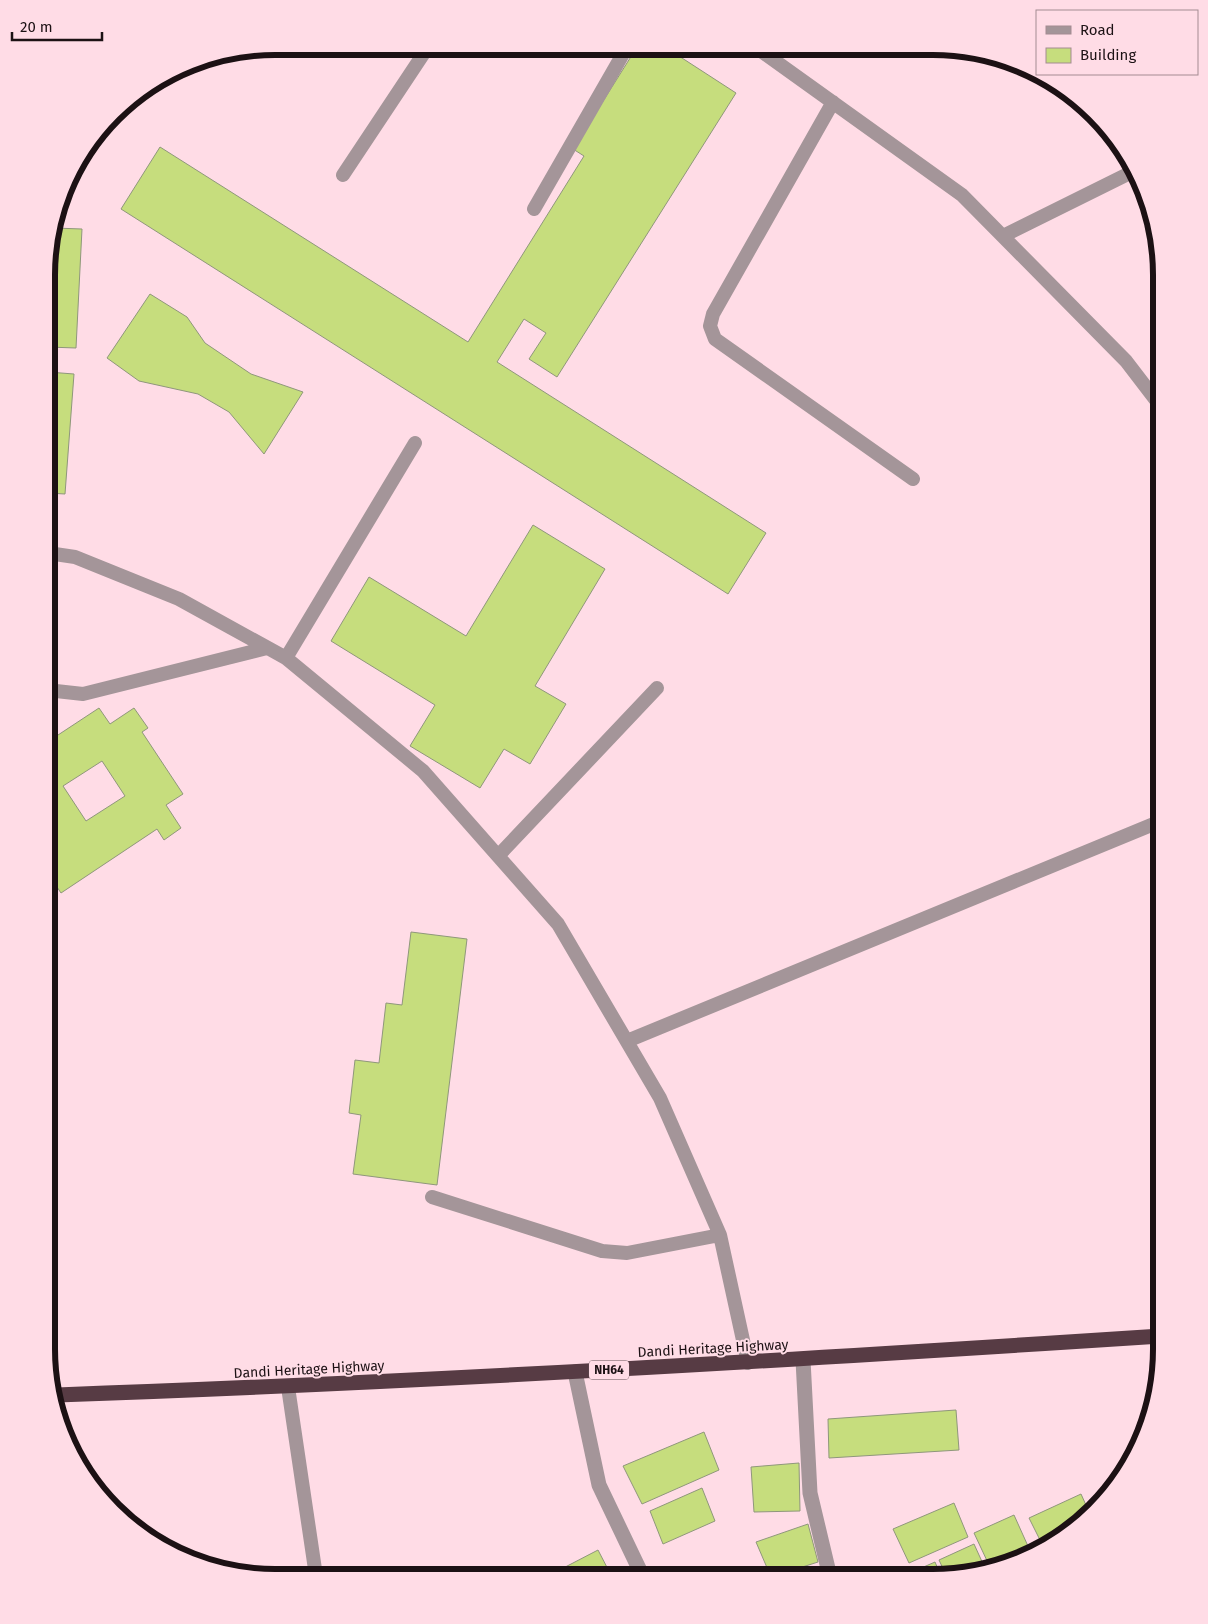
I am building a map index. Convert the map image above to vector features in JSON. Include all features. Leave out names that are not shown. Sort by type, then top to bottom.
[{"type":"highway","name":"Dandi Heritage Highway","points":[[60,1395],[288,1387],[748,1363],[1153,1337]]},
{"type":"street","points":[[803,1360],[810,1493],[828,1569]]},
{"type":"street","points":[[575,1372],[598,1485],[639,1569]]},
{"type":"lane","points":[[343,175],[423,55]]},
{"type":"lane","points":[[534,209],[621,55]]},
{"type":"lane","points":[[766,55],[962,195],[1126,361],[1153,396]]},
{"type":"lane","points":[[832,102],[713,314],[710,326],[715,339],[914,479]]},
{"type":"lane","points":[[1003,236],[1128,174]]},
{"type":"lane","points":[[286,658],[415,443]]},
{"type":"lane","points":[[55,554],[75,557],[180,599],[286,658],[423,770],[558,924],[660,1098],[720,1235],[748,1363]]},
{"type":"lane","points":[[55,691],[83,694],[267,648]]},
{"type":"lane","points":[[498,856],[656,688]]},
{"type":"lane","points":[[627,1041],[1153,825]]},
{"type":"lane","points":[[432,1197],[602,1251],[627,1253],[720,1235]]},
{"type":"lane","points":[[288,1387],[315,1569]]},
{"type":"building","points":[[632,55],[677,55],[736,93],[557,377],[529,359],[546,333],[524,319],[497,362],[766,533],[728,594],[121,209],[160,147],[468,342],[584,156],[573,149]]},
{"type":"building","points":[[60,228],[82,229],[76,348],[55,347],[55,260]]},
{"type":"building","points":[[150,294],[187,317],[205,343],[251,374],[303,392],[264,454],[229,412],[198,394],[139,381],[107,358]]},
{"type":"building","points":[[55,373],[74,374],[65,494],[55,493]]},
{"type":"building","points":[[533,525],[605,569],[535,686],[566,704],[530,764],[504,749],[480,788],[410,746],[435,705],[331,641],[369,577],[466,636]]},
{"type":"building","points":[[99,708],[110,724],[134,708],[148,728],[142,732],[183,794],[166,805],[181,828],[164,840],[157,829],[61,893],[55,884],[55,731],[58,735]],"holes":[[[102,761],[125,796],[86,821],[63,786]]]},
{"type":"building","points":[[411,932],[467,939],[437,1185],[353,1174],[361,1115],[349,1113],[355,1060],[379,1063],[386,1003],[402,1005]]},
{"type":"building","points":[[956,1410],[959,1450],[829,1458],[828,1419]]},
{"type":"building","points":[[704,1432],[719,1470],[642,1504],[623,1466]]},
{"type":"building","points":[[799,1463],[800,1511],[754,1512],[751,1467]]},
{"type":"building","points":[[702,1488],[715,1521],[663,1544],[650,1511]]},
{"type":"building","points":[[1081,1494],[1087,1507],[1067,1524],[1041,1541],[1029,1518]]},
{"type":"building","points":[[954,1503],[968,1537],[909,1563],[893,1529]]},
{"type":"building","points":[[1014,1515],[1028,1547],[988,1562],[974,1533]]},
{"type":"building","points":[[808,1524],[818,1562],[796,1569],[768,1569],[756,1542]]},
{"type":"building","points":[[974,1544],[983,1564],[943,1569],[939,1560]]},
{"type":"building","points":[[598,1550],[608,1569],[561,1569]]},
{"type":"building","points":[[935,1562],[938,1569],[933,1569],[919,1569]]}]
